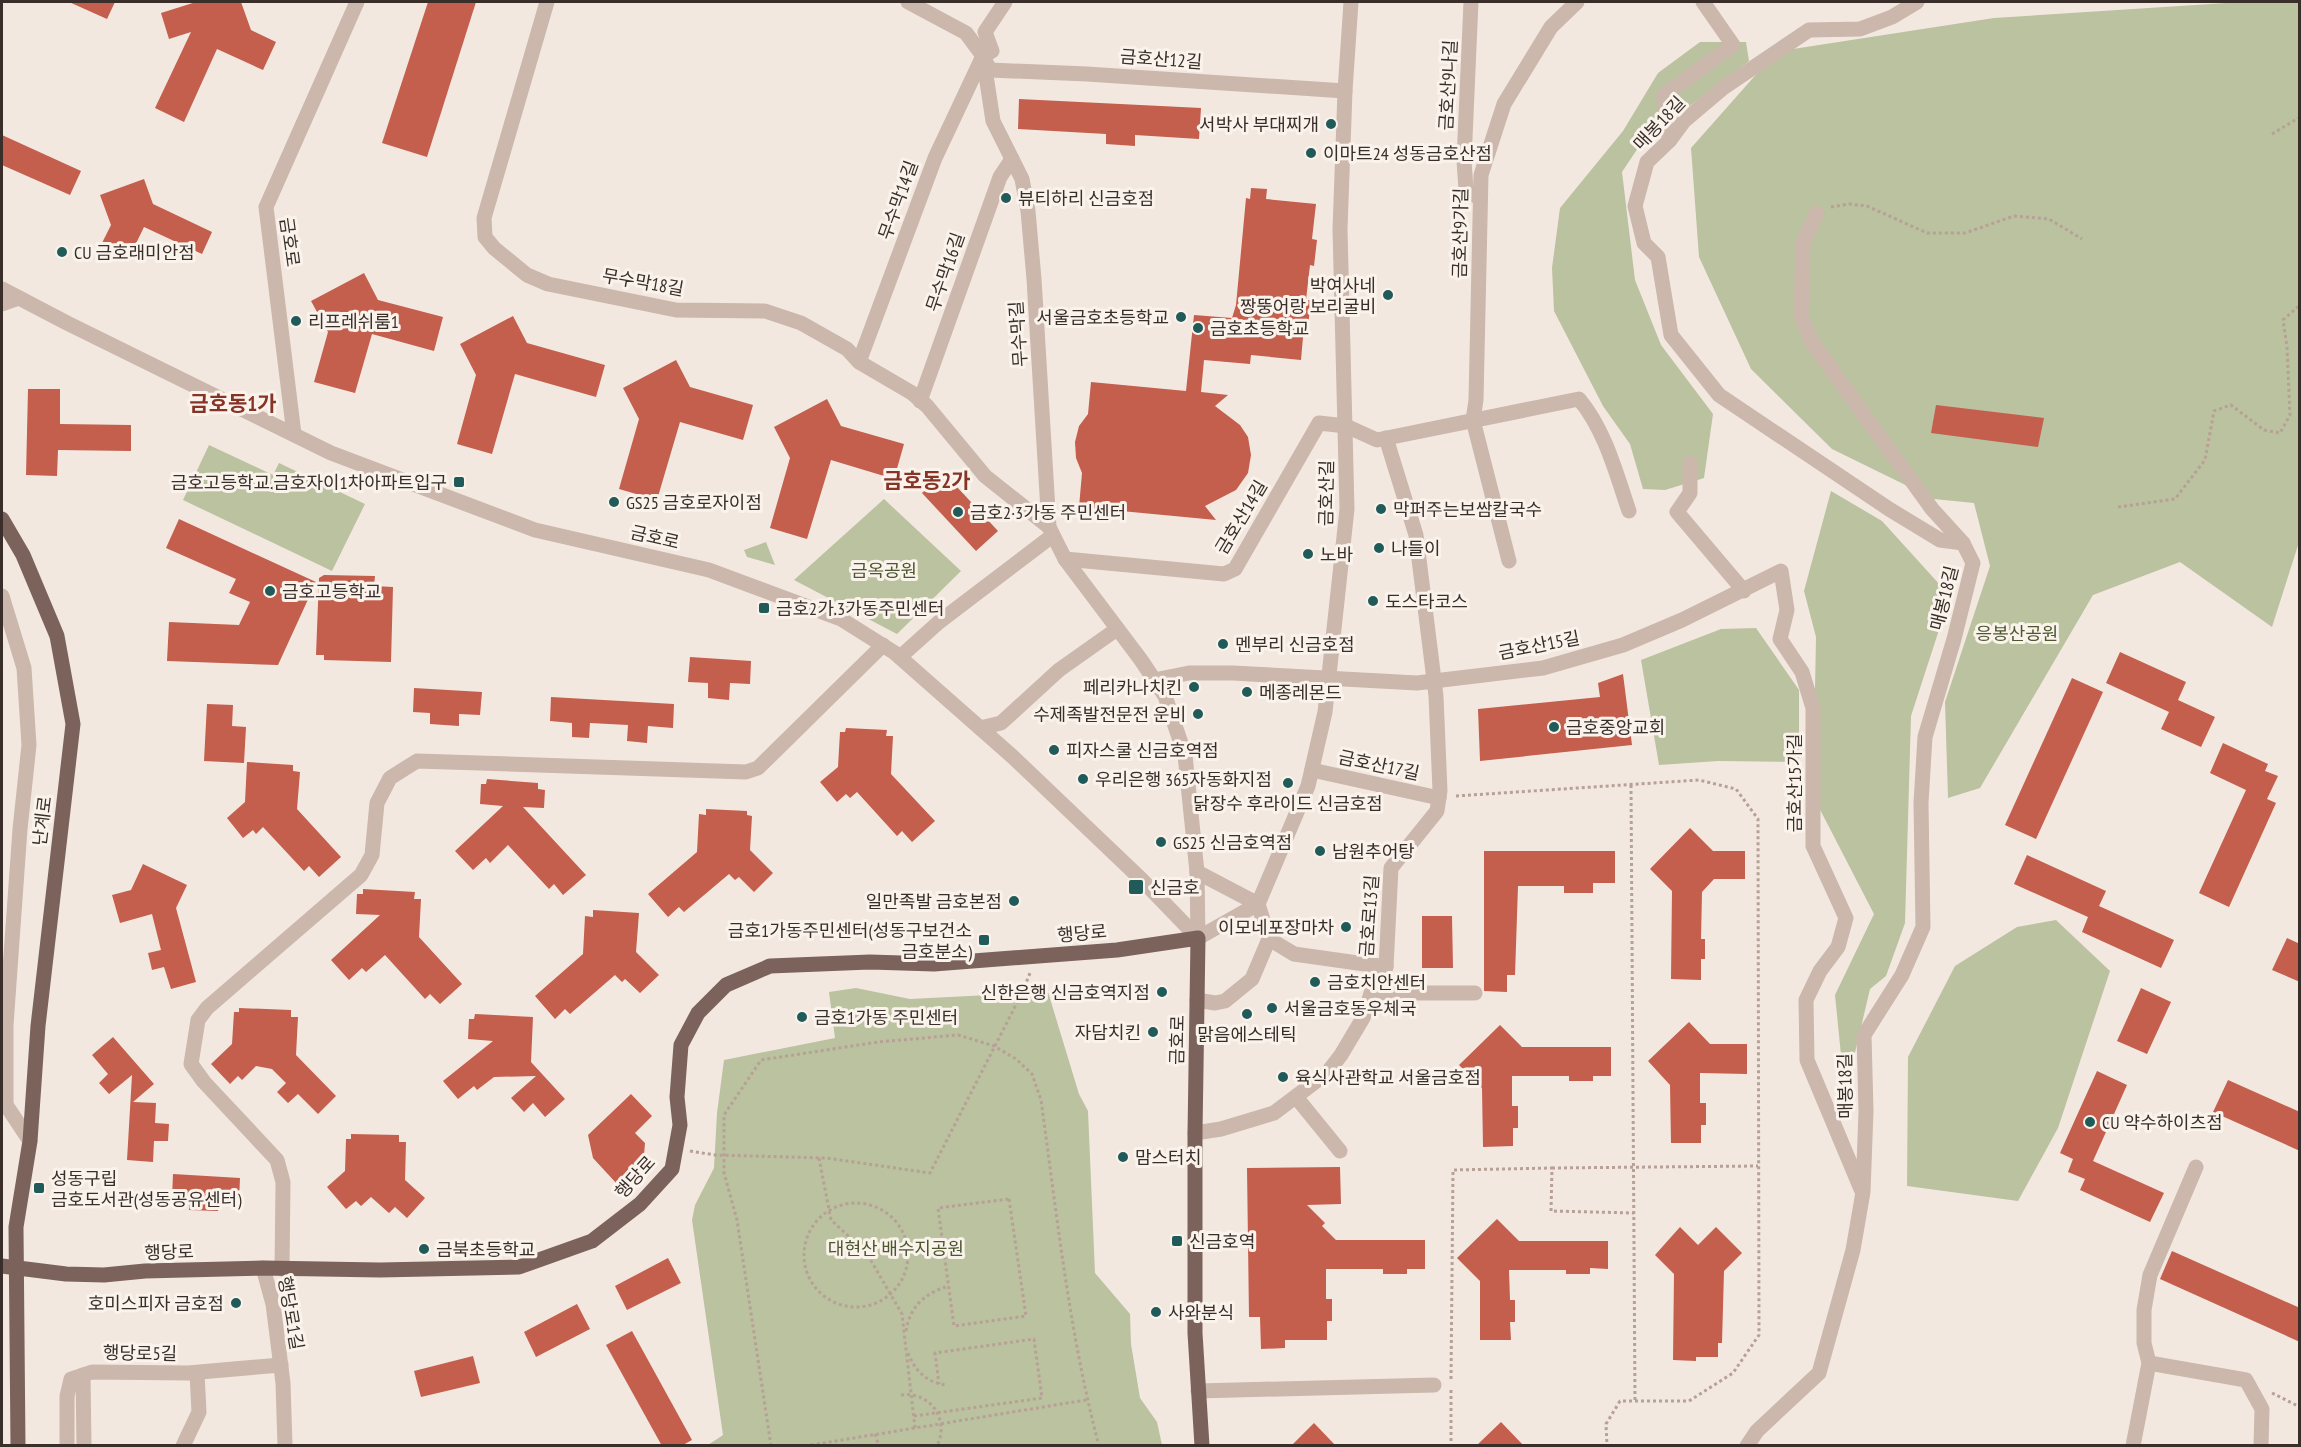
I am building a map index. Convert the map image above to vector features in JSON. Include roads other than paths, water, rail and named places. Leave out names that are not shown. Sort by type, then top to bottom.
[{"type":"main road","name":"난계로","points":[[2,519],[32,573],[57,636],[73,724],[38,1026],[30,1141],[9,1267],[18,1446]]},
{"type":"main road","name":"행당로","points":[[9,1267],[66,1274],[104,1275],[263,1268],[381,1270],[519,1267],[592,1241],[640,1204],[672,1169],[680,1125],[677,1097],[681,1045],[698,1013],[726,985],[770,966],[870,962],[934,964],[1117,950],[1198,938]]},
{"type":"main road","name":"금호로","points":[[1198,938],[1194,1133],[1194,1333],[1202,1446]]},
{"type":"street","name":"금호로","points":[[294,434],[266,207],[357,2]]},
{"type":"street","name":"무수막18길","points":[[547,2],[484,218],[485,237],[494,248],[527,275],[548,284],[676,310],[765,311],[801,323],[847,349],[859,362],[912,393],[985,476],[1051,532]]},
{"type":"street","name":"무수막길","points":[[908,2],[966,33],[983,56],[993,121],[1022,179],[1028,211],[1051,532],[1065,559],[1165,696],[1185,755],[1197,872],[1198,938]]},
{"type":"street","points":[[983,56],[992,51],[985,32],[1005,2]]},
{"type":"street","name":"금호산길","points":[[1258,904],[1308,786],[1312,770],[1325,712],[1347,509],[1340,229],[1351,2]]},
{"type":"street","name":"금호산9나길","points":[[1471,2],[1464,161],[1466,189],[1480,199]]},
{"type":"street","name":"금호산9가길","points":[[1509,561],[1473,420],[1476,400],[1481,174],[1504,104],[1551,27],[1577,2]]},
{"type":"street","points":[[1670,140],[1665,123],[1664,95],[1733,45],[1702,2]]},
{"type":"street","name":"매봉18길","points":[[1747,1446],[1757,1431],[1820,1373],[1853,1250],[1863,1192],[1866,1111],[1864,1035],[1902,975],[1923,927],[1921,803],[1925,736],[1954,639],[1973,564],[1963,543],[1940,540],[1889,509],[1719,395],[1671,335],[1658,257],[1644,243],[1635,206],[1647,162],[1670,140],[1684,121],[1723,88],[1809,30],[1860,29],[1892,17],[1917,2]]},
{"type":"street","name":"무수막14길","points":[[859,362],[935,158],[983,56]]},
{"type":"street","name":"금호산12길","points":[[983,56],[990,69],[1345,91]]},
{"type":"street","name":"무수막16길","points":[[920,401],[1000,177],[1012,159]]},
{"type":"street","points":[[1817,213],[1802,249],[1801,315],[1811,341],[1932,509],[1963,543]]},
{"type":"street","name":"금호로","points":[[2,289],[332,453],[535,530],[709,570],[842,619],[900,657],[980,728],[1141,879],[1198,938]]},
{"type":"street","points":[[2,304],[19,298]]},
{"type":"street","points":[[1346,426],[1377,440],[1579,399],[1590,413],[1604,442],[1629,510]]},
{"type":"street","name":"금호산14길","points":[[1065,559],[1224,574],[1235,569],[1319,423],[1346,426]]},
{"type":"street","name":"금호로13길","points":[[1194,1133],[1221,1129],[1274,1113],[1327,1073],[1341,1055],[1363,1018],[1378,972],[1386,967],[1391,868],[1437,811],[1439,798],[1434,681],[1416,535],[1386,438]]},
{"type":"street","points":[[1690,463],[1690,493],[1677,512],[1744,591]]},
{"type":"street","points":[[900,657],[939,622],[1051,532]]},
{"type":"street","name":"금호산15길","points":[[1329,679],[1417,683],[1543,668],[1623,645],[1744,591],[1781,571]]},
{"type":"street","name":"금호산15가길","points":[[1781,571],[1787,610],[1780,639],[1802,672],[1813,708],[1813,846],[1846,918],[1838,947],[1820,971],[1806,1000],[1807,1060],[1863,1192]]},
{"type":"street","points":[[2,596],[24,669],[29,745],[20,829],[6,1025],[6,1106]]},
{"type":"street","points":[[980,728],[1001,723],[1059,670],[1117,629]]},
{"type":"street","points":[[282,1269],[283,1182],[277,1160],[204,1082],[191,1064],[198,1020],[207,1008],[361,874],[372,855],[376,803],[390,778],[417,761],[746,772],[758,768],[883,645]]},
{"type":"street","points":[[1154,680],[1189,673],[1233,673],[1329,679]]},
{"type":"street","name":"금호산17길","points":[[1312,770],[1439,798]]},
{"type":"street","points":[[1197,872],[1258,904],[1269,939],[1252,979],[1225,1001],[1215,1003],[1197,1000]]},
{"type":"street","points":[[1198,938],[1258,904]]},
{"type":"street","points":[[1269,939],[1294,954],[1386,967]]},
{"type":"street","points":[[1371,993],[1475,993]]},
{"type":"street","points":[[2,1085],[6,1106],[30,1141]]},
{"type":"street","points":[[1296,1098],[1340,1151]]},
{"type":"street","points":[[2133,1446],[2149,1363],[2144,1343],[2144,1310],[2150,1275],[2196,1167]]},
{"type":"street","name":"행당로1길","points":[[263,1268],[273,1304],[281,1365],[287,1436],[285,1446]]},
{"type":"street","points":[[2149,1363],[2246,1380],[2262,1409],[2261,1446]]},
{"type":"street","name":"행당로1길","points":[[197,1372],[281,1365]]},
{"type":"street","name":"행당로5길","points":[[84,1446],[83,1375],[92,1372],[197,1372]]},
{"type":"street","points":[[183,1446],[199,1412],[197,1372]]},
{"type":"street","points":[[67,1446],[67,1396],[71,1379],[83,1375]]},
{"type":"street","points":[[1198,1391],[1434,1385]]},
{"type":"place","name":"서박사 부대찌개","points":[[1331,124]]},
{"type":"place","name":"이마트24 성동금호산점","points":[[1311,153]]},
{"type":"place","name":"뷰티하리 신금호점","points":[[1006,198]]},
{"type":"place","name":"CU 금호래미안점","points":[[62,252]]},
{"type":"place","name":"박여사네 짱뚱어랑 보리굴비","points":[[1388,295]]},
{"type":"place","name":"서울금호초등학교","points":[[1181,317]]},
{"type":"place","name":"리프레쉬룸1","points":[[296,321]]},
{"type":"place","name":"금호초등학교","points":[[1198,328]]},
{"type":"place","name":"금호고등학교.금호자이1차아파트입구","points":[[459,482]]},
{"type":"place","name":"GS25 금호로자이점","points":[[614,502]]},
{"type":"place","name":"막퍼주는보쌈칼국수","points":[[1381,509]]},
{"type":"place","name":"금호2·3가동 주민센터","points":[[958,512]]},
{"type":"place","name":"나들이","points":[[1379,548]]},
{"type":"place","name":"노바","points":[[1308,554]]},
{"type":"place","name":"금호고등학교","points":[[270,591]]},
{"type":"place","name":"도스타코스","points":[[1373,601]]},
{"type":"place","name":"금호2가.3가동주민센터","points":[[764,608]]},
{"type":"place","name":"멘부리 신금호점","points":[[1223,644]]},
{"type":"place","name":"페리카나치킨","points":[[1194,687]]},
{"type":"place","name":"메종레몬드","points":[[1247,692]]},
{"type":"place","name":"수제족발전문전 운비","points":[[1198,714]]},
{"type":"place","name":"금호중앙교회","points":[[1554,727]]},
{"type":"place","name":"피자스쿨 신금호역점","points":[[1054,750]]},
{"type":"place","name":"우리은행 365자동화지점","points":[[1083,779]]},
{"type":"place","name":"닭장수 후라이드 신금호점","points":[[1288,783]]},
{"type":"place","name":"GS25 신금호역점","points":[[1161,842]]},
{"type":"place","name":"남원추어탕","points":[[1320,851]]},
{"type":"place","name":"신금호","points":[[1136,887]]},
{"type":"place","name":"일만족발 금호본점","points":[[1014,901]]},
{"type":"place","name":"이모네포장마차","points":[[1346,927]]},
{"type":"place","name":"금호1가동주민센터(성동구보건소 금호분소)","points":[[984,940]]},
{"type":"place","name":"금호치안센터","points":[[1315,982]]},
{"type":"place","name":"신한은행 신금호역지점","points":[[1162,992]]},
{"type":"place","name":"서울금호동우체국","points":[[1272,1008]]},
{"type":"place","name":"맑음에스테틱","points":[[1247,1014]]},
{"type":"place","name":"금호1가동 주민센터","points":[[802,1017]]},
{"type":"place","name":"자담치킨","points":[[1153,1032]]},
{"type":"place","name":"육식사관학교 서울금호점","points":[[1283,1077]]},
{"type":"place","name":"CU 약수하이츠점","points":[[2090,1122]]},
{"type":"place","name":"맘스터치","points":[[1123,1157]]},
{"type":"place","name":"성동구립 금호도서관(성동공유센터)","points":[[39,1188]]},
{"type":"place","name":"신금호역","points":[[1177,1241]]},
{"type":"place","name":"금북초등학교","points":[[424,1249]]},
{"type":"place","name":"호미스피자 금호점","points":[[236,1303]]},
{"type":"place","name":"사와분식","points":[[1156,1312]]},
{"type":"district","name":"금호동1가","points":[[233,403]]},
{"type":"district","name":"금호동2가","points":[[927,480]]},
{"type":"park label","name":"금옥공원","points":[[884,570]]},
{"type":"park label","name":"응봉산공원","points":[[2017,633]]},
{"type":"park label","name":"대현산 배수지공원","points":[[896,1248]]}]
